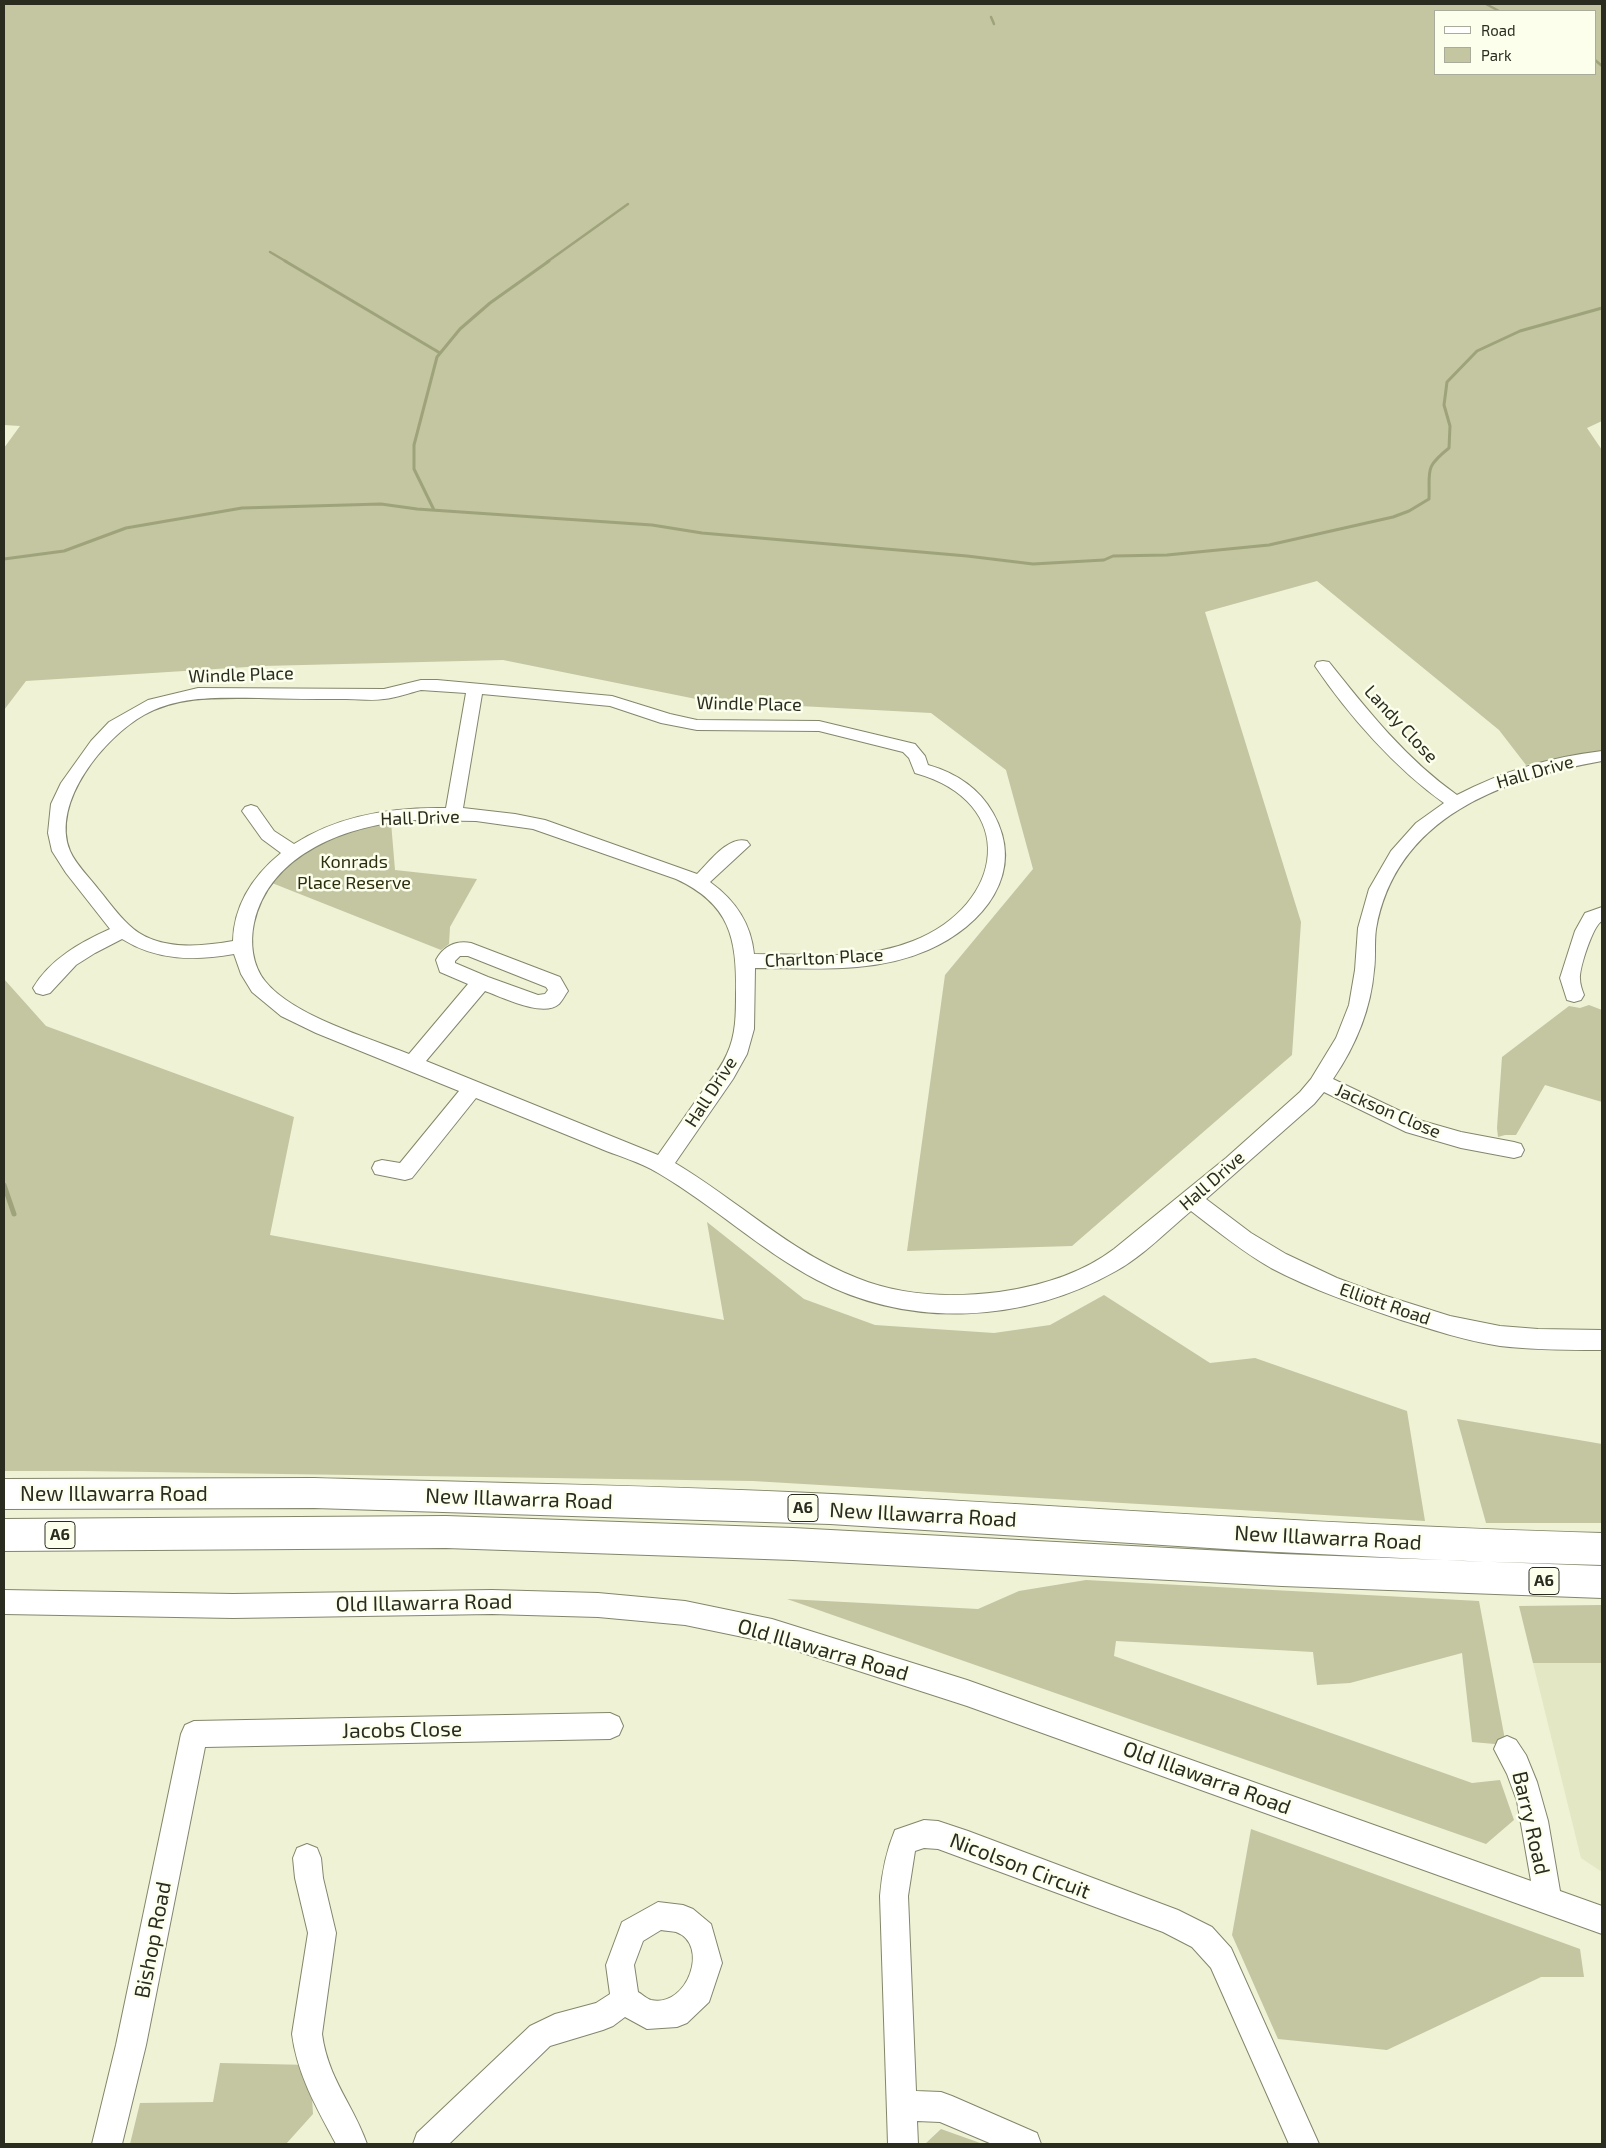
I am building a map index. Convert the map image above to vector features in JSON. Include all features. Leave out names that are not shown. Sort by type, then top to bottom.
[{"type":"highway","name":"New Illawarra Road","points":[[4,1494],[314,1493],[830,1509],[1257,1535],[1499,1547],[1602,1549]]},
{"type":"highway","name":"New Illawarra Road","points":[[4,1535],[446,1532],[793,1544],[1282,1570],[1505,1580],[1602,1582]]},
{"type":"street","name":"Landy Close","points":[[1323,666],[1379,735],[1434,788],[1456,803]]},
{"type":"street","name":"Windle Place","points":[[243,946],[201,952],[169,951],[142,943],[123,931],[65,860],[58,842],[57,825],[60,804],[70,783],[97,745],[115,726],[126,718],[154,704],[198,693],[384,694],[428,684],[612,701],[668,720],[697,725],[819,726],[909,748],[917,756],[921,769]]},
{"type":"street","points":[[453,815],[475,688]]},
{"type":"street","name":"Hall Drive","points":[[662,1165],[725,1074],[740,1047],[744,1033],[745,945],[733,917],[722,904],[698,883],[665,869],[534,823],[453,815],[406,815],[360,822],[324,836],[294,853],[272,870],[253,896],[244,926],[244,956],[253,978],[260,988],[282,1007],[346,1038],[413,1063],[662,1165],[701,1188],[808,1264],[851,1286],[900,1299],[948,1305],[1004,1301],[1062,1286],[1110,1264],[1191,1200],[1307,1098],[1336,1060],[1349,1033],[1359,1002],[1364,971],[1367,928],[1374,902],[1385,875],[1404,846],[1427,823],[1487,785],[1522,772],[1563,762],[1602,756]]},
{"type":"street","name":"Charlton Place","points":[[746,961],[850,960],[892,955],[934,940],[958,925],[976,908],[989,888],[997,861],[996,841],[990,822],[979,805],[963,788],[938,773],[921,769]]},
{"type":"street","points":[[251,811],[268,835],[294,853]]},
{"type":"street","points":[[698,883],[726,856],[741,845]]},
{"type":"street","points":[[1574,995],[1570,978],[1584,931],[1592,918],[1602,913]]},
{"type":"street","points":[[43,988],[67,961],[123,931]]},
{"type":"street","points":[[456,950],[471,950],[550,981],[555,984],[558,991],[551,1000],[540,1002],[481,982],[450,970],[445,965],[446,957],[456,950]]},
{"type":"street","points":[[413,1063],[481,982]]},
{"type":"street","name":"Jackson Close","points":[[1321,1082],[1390,1116],[1421,1128],[1461,1140],[1514,1150]]},
{"type":"street","points":[[382,1168],[406,1172],[473,1088]]},
{"type":"street","name":"Elliott Road","points":[[1191,1200],[1243,1239],[1284,1264],[1331,1286],[1372,1301],[1448,1326],[1498,1336],[1540,1340],[1602,1340]]},
{"type":"street","name":"Old Illawarra Road","points":[[4,1602],[233,1606],[492,1602],[598,1605],[685,1614],[772,1631],[967,1693],[1602,1920]]},
{"type":"street","name":"Jacobs Close","points":[[194,1734],[610,1726]]},
{"type":"street","name":"Bishop Road","points":[[108,2144],[131,2044],[194,1734]]},
{"type":"street","name":"Barry Road","points":[[1507,1749],[1523,1776],[1541,1856],[1547,1900]]},
{"type":"street","name":"Nicolson Circuit","points":[[903,2144],[894,1896],[896,1865],[905,1840],[924,1834],[938,1835],[968,1845],[1118,1903],[1168,1920],[1202,1937],[1221,1958],[1304,2144]]},
{"type":"street","points":[[307,1858],[309,1878],[322,1933],[307,2027],[307,2046],[325,2092],[352,2144]]},
{"type":"street","points":[[428,2144],[540,2036],[603,2016],[625,2000]]},
{"type":"street","points":[[902,2106],[941,2107],[1026,2144]]},
{"type":"shaded area","points":[[1533,1663],[1602,1663],[1602,1872],[1581,1858]]},
{"type":"green space","points":[[4,4],[1602,4],[1602,421],[1587,428],[1602,450],[1602,752],[1526,765],[1499,730],[1317,581],[1205,612],[1301,922],[1292,1055],[1072,1246],[907,1251],[945,975],[1033,869],[1006,770],[931,713],[706,701],[503,660],[263,666],[26,681],[4,710],[4,448],[20,426],[4,425]]},
{"type":"green space","name":"Konrads Place Reserve","points":[[391,822],[395,870],[477,879],[450,927],[449,944],[441,950],[272,883],[297,859],[326,842],[374,825]]},
{"type":"green space","points":[[4,979],[46,1026],[294,1117],[270,1235],[724,1320],[707,1222],[804,1299],[875,1325],[994,1333],[1050,1325],[1104,1295],[1210,1363],[1255,1358],[1407,1411],[1425,1521],[753,1481],[4,1471]]},
{"type":"green space","points":[[1589,1005],[1602,1010],[1602,1102],[1545,1085],[1516,1135],[1498,1137],[1502,1057],[1569,1006],[1580,1008]]},
{"type":"green space","points":[[1457,1419],[1602,1444],[1602,1523],[1486,1523]]},
{"type":"green space","points":[[1086,1580],[1479,1601],[1506,1745],[1472,1742],[1462,1653],[1350,1683],[1317,1685],[1313,1652],[1116,1641],[1114,1656],[1472,1783],[1500,1780],[1514,1820],[1486,1844],[787,1599],[978,1609],[1019,1591]]},
{"type":"green space","points":[[1602,1605],[1602,1663],[1533,1663],[1519,1606]]},
{"type":"green space","points":[[1251,1829],[1580,1949],[1584,1977],[1541,1977],[1387,2050],[1278,2039],[1232,1935]]},
{"type":"green space","points":[[220,2063],[310,2065],[313,2114],[286,2144],[130,2144],[140,2103],[213,2102]]},
{"type":"green space","points":[[941,2129],[983,2144],[925,2144]]},
{"type":"waterway","points":[[1486,4],[1497,10]]},
{"type":"waterway","points":[[991,17],[994,24]]},
{"type":"waterway","points":[[1596,61],[1602,66]]},
{"type":"waterway","points":[[547,262],[628,204]]},
{"type":"waterway","points":[[270,252],[287,262]]},
{"type":"waterway","points":[[285,261],[440,353]]},
{"type":"waterway","points":[[434,510],[414,469],[414,445],[437,357],[460,329],[490,303],[549,261]]},
{"type":"waterway","points":[[4,559],[64,551],[126,528],[242,508],[381,504],[417,509],[652,525],[702,533],[967,556],[1033,564],[1104,560],[1113,556],[1167,555],[1269,545],[1393,517],[1409,511],[1429,499],[1430,470],[1435,460],[1449,448],[1450,426],[1444,405],[1447,382],[1477,351],[1520,331],[1602,308]]},
{"type":"waterway","points":[[4,1185],[14,1214]]}]
